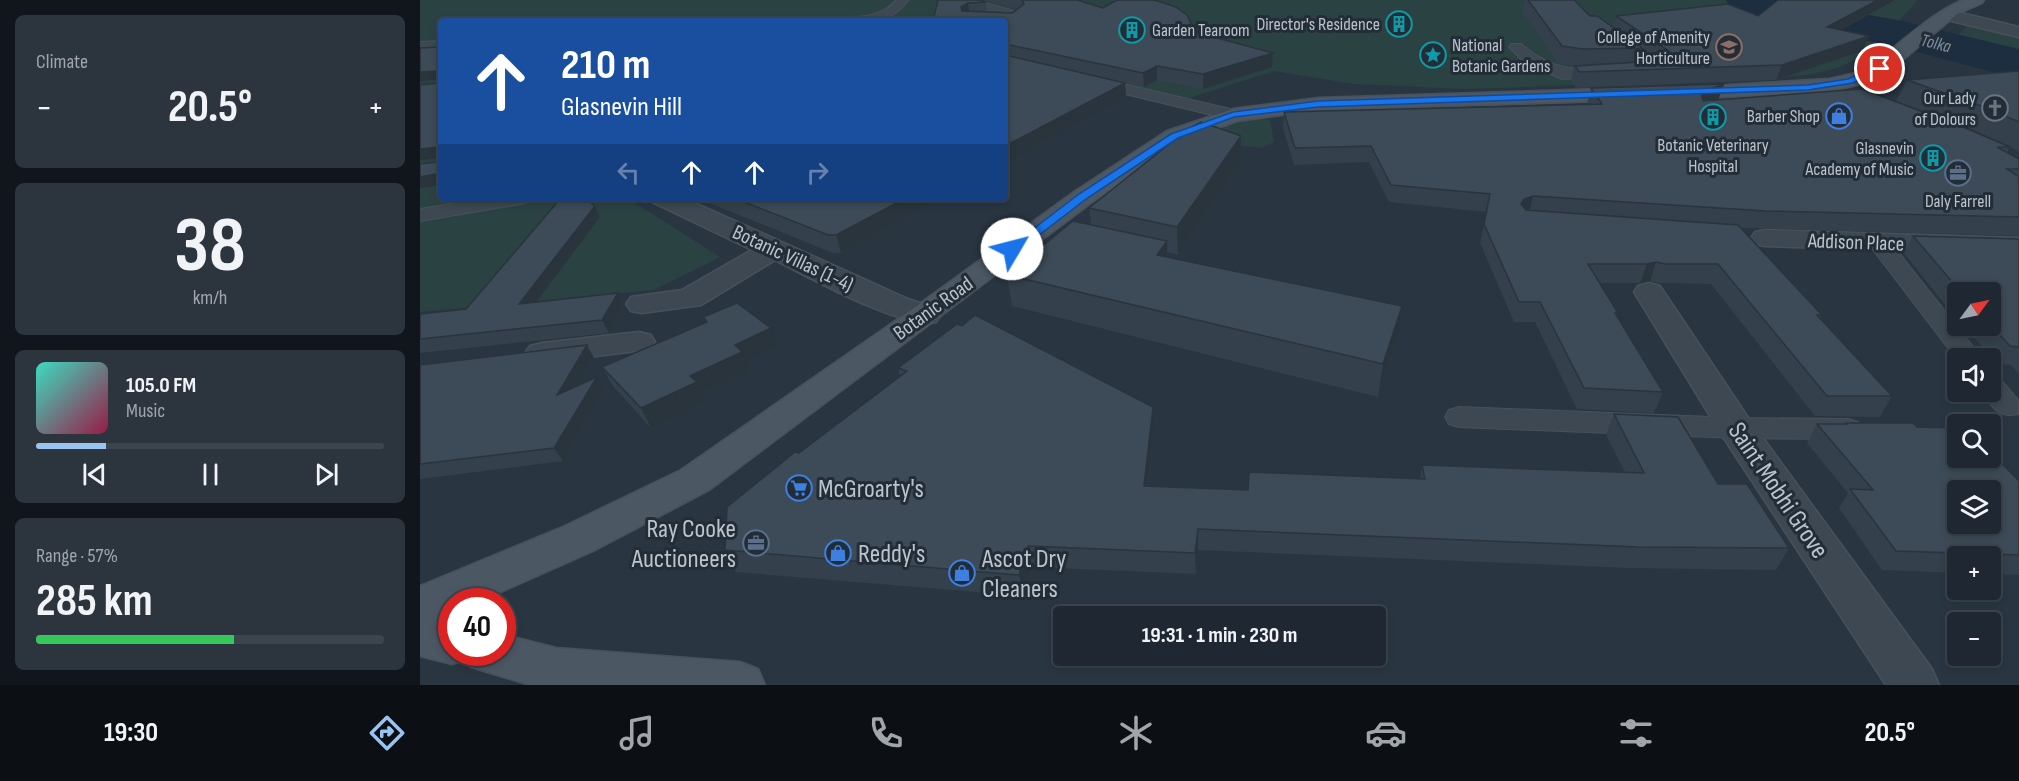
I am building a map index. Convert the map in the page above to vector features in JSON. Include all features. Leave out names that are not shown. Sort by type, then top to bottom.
[{"type":"street","points":[[1829,85],[1850,81],[1880,69],[1902,52],[1946,9],[1976,0]]},
{"type":"street","points":[[1946,9],[2019,32]]},
{"type":"street","points":[[1829,85],[1868,100]]},
{"type":"street","name":"Botanic Road","points":[[420,606],[578,539],[695,480],[1122,170],[1175,136],[1233,115],[1318,104],[1717,91],[1829,85]]},
{"type":"street","name":"Botanic Villas (1-4)","points":[[669,201],[897,306],[925,315]]},
{"type":"street","name":"Addison Place","points":[[1754,237],[2019,246]]},
{"type":"street","points":[[642,304],[690,298],[759,256],[775,250]]},
{"type":"street","name":"Saint Mobhi Grove","points":[[1649,292],[1737,428],[1914,685]]},
{"type":"street","points":[[512,356],[639,342]]},
{"type":"street","points":[[420,635],[438,640]]},
{"type":"street","points":[[516,659],[556,670],[740,685]]},
{"type":"lane","points":[[878,18],[892,13],[902,0]]},
{"type":"lane","points":[[961,0],[1017,16],[1008,19]]},
{"type":"lane","points":[[1516,47],[1529,59],[1562,74],[1658,71],[1599,27]]},
{"type":"lane","points":[[420,46],[438,45]]},
{"type":"lane","points":[[1082,80],[1233,115]]},
{"type":"lane","points":[[420,215],[504,201]]},
{"type":"lane","points":[[1879,243],[1962,348]]},
{"type":"lane","points":[[2001,398],[2008,407]]},
{"type":"lane","points":[[1459,417],[1737,428],[1875,429]]},
{"type":"green space","name":"National Botanic Gardens","points":[[420,0],[1918,0],[1872,48],[1843,65],[1808,74],[1760,79],[1464,89],[1354,84],[1274,71],[1195,96],[1175,106],[1008,70],[1008,18],[438,18],[438,201],[632,201],[720,257],[653,290],[420,312]]},
{"type":"green space","points":[[1967,23],[2019,35],[2019,55],[1952,39],[1964,30]]},
{"type":"green space","points":[[1250,118],[1270,120],[1274,142],[1261,148],[1200,141],[1204,133],[1230,121]]},
{"type":"building","points":[[938,0],[979,0],[986,2],[968,3],[961,7],[962,11],[1012,13],[1024,4],[1022,0],[1077,0],[1103,8],[1117,0],[1154,0],[1176,7],[1187,15],[1195,32],[1273,53],[1203,74],[1157,66],[1143,73],[1008,45],[1008,18],[934,18]]},
{"type":"building","points":[[1528,0],[1574,0],[1590,16],[1597,16],[1642,48],[1583,49],[1562,46]]},
{"type":"building","name":"College of Amenity Horticulture","points":[[1778,0],[1878,0],[1827,27],[1869,36],[1782,65],[1579,72],[1575,66],[1670,60],[1672,55],[1669,51],[1616,16],[1728,4],[1758,16]]},
{"type":"building","points":[[438,47],[438,71],[420,72],[420,48]]},
{"type":"building","points":[[1008,56],[1125,83],[1008,144]]},
{"type":"building","points":[[2019,71],[2019,122],[1907,80]]},
{"type":"building","points":[[438,83],[438,174],[420,177],[420,164],[437,162],[437,147],[420,149],[420,85]]},
{"type":"building","points":[[1724,84],[1701,92],[1703,101],[1862,89],[2010,147],[1997,147],[2019,159],[2019,169],[2007,169],[2019,177],[2019,217],[1765,211],[1533,196],[1524,199],[1521,204],[1526,210],[1738,225],[1822,315],[1817,315],[1892,396],[1827,396],[1718,264],[1656,262],[1588,264],[1663,392],[1584,388],[1540,302],[1519,302],[1484,224],[1490,194],[1391,185],[1371,146],[1295,148],[1284,112],[1602,104],[1591,88]]},
{"type":"building","points":[[1201,122],[1241,136],[1177,227],[1089,208],[1188,129]]},
{"type":"building","points":[[558,201],[589,201],[595,206],[519,304],[618,293],[602,320],[420,339],[420,314],[466,309]]},
{"type":"building","points":[[742,201],[900,201],[836,235],[828,235]]},
{"type":"building","points":[[1073,221],[1167,241],[1157,255],[1402,306],[1383,364],[1007,275]]},
{"type":"building","points":[[1913,236],[2019,239],[2019,347],[2010,346],[2001,336],[2001,282],[1952,282]]},
{"type":"building","points":[[737,303],[771,328],[735,345],[742,352],[690,376],[697,382],[641,408],[602,367],[707,322],[703,317]]},
{"type":"building","points":[[975,315],[1153,407],[1144,486],[1248,490],[1249,472],[1425,479],[1422,465],[1644,473],[1614,414],[1678,417],[1718,484],[1747,484],[1789,548],[1638,547],[1198,529],[1195,553],[1028,546],[1019,575],[725,550],[727,507],[795,452],[799,453],[907,371],[898,368],[957,324],[962,326]]},
{"type":"building","points":[[587,345],[557,395],[597,377],[554,448],[420,464],[420,365]]},
{"type":"building","points":[[1913,423],[1917,427],[1947,428],[1947,468],[2001,468],[2001,462],[2019,481],[2019,555],[2001,554],[2001,546],[1947,546],[1947,553],[1896,551],[1850,489],[1873,490],[1817,424]]},
{"type":"waterway","name":"Tolka","points":[[1746,0],[1782,12],[1902,34],[2019,64]]},
{"type":"place","name":"Director's Residence","points":[[1399,24]]},
{"type":"place","name":"Garden Tearoom","points":[[1132,30]]},
{"type":"place","name":"College of Amenity Horticulture","points":[[1729,47]]},
{"type":"place","name":"National Botanic Gardens","points":[[1433,55]]},
{"type":"place","name":"Our Lady of Dolours","points":[[1995,108]]},
{"type":"place","name":"Barber Shop","points":[[1839,116]]},
{"type":"place","name":"Botanic Veterinary Hospital","points":[[1713,117]]},
{"type":"place","name":"Glasnevin Academy of Music","points":[[1933,158]]},
{"type":"place","name":"Daly Farrell","points":[[1958,173]]},
{"type":"place","name":"McGroarty's","points":[[799,488]]},
{"type":"place","name":"Ray Cooke Auctioneers","points":[[756,543]]},
{"type":"place","name":"Reddy's","points":[[838,553]]},
{"type":"place","name":"Ascot Dry Cleaners","points":[[962,573]]},
{"type":"route","points":[[1012,249],[1083,196],[1175,136],[1233,115],[1318,104],[1808,88],[1850,81],[1880,69]]}]
